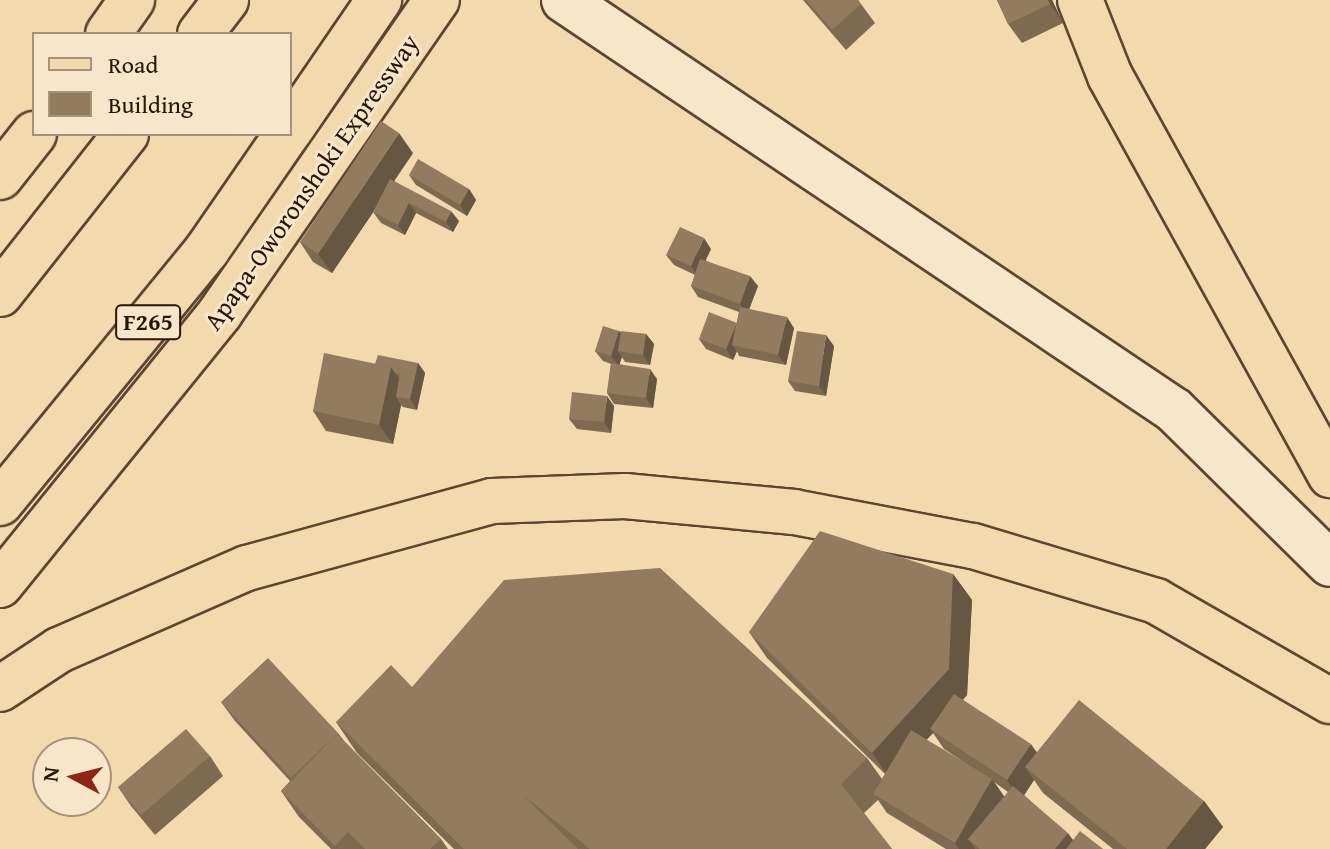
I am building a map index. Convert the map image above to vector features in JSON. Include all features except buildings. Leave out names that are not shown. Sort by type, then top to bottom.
[{"type":"main road","points":[[109,32],[132,0]]},
{"type":"main road","points":[[202,32],[226,0]]},
{"type":"main road","name":"Apapa-Oworonshoki Expressway","points":[[292,126],[379,0]]},
{"type":"main road","name":"Apapa-Oworonshoki Expressway","points":[[0,585],[220,313],[437,0]]},
{"type":"main road","points":[[1080,0],[1110,76],[1330,475]]},
{"type":"main road","points":[[0,177],[32,136]]},
{"type":"main road","points":[[0,294],[124,136]]},
{"type":"main road","name":"Apapa-Oworonshoki Expressway","points":[[0,503],[207,250],[285,136]]},
{"type":"main road","points":[[0,689],[59,650],[247,568],[492,501],[625,496],[794,512],[988,551],[1156,601],[1330,701]]},
{"type":"street","points":[[564,0],[1174,410],[1330,564]]}]
